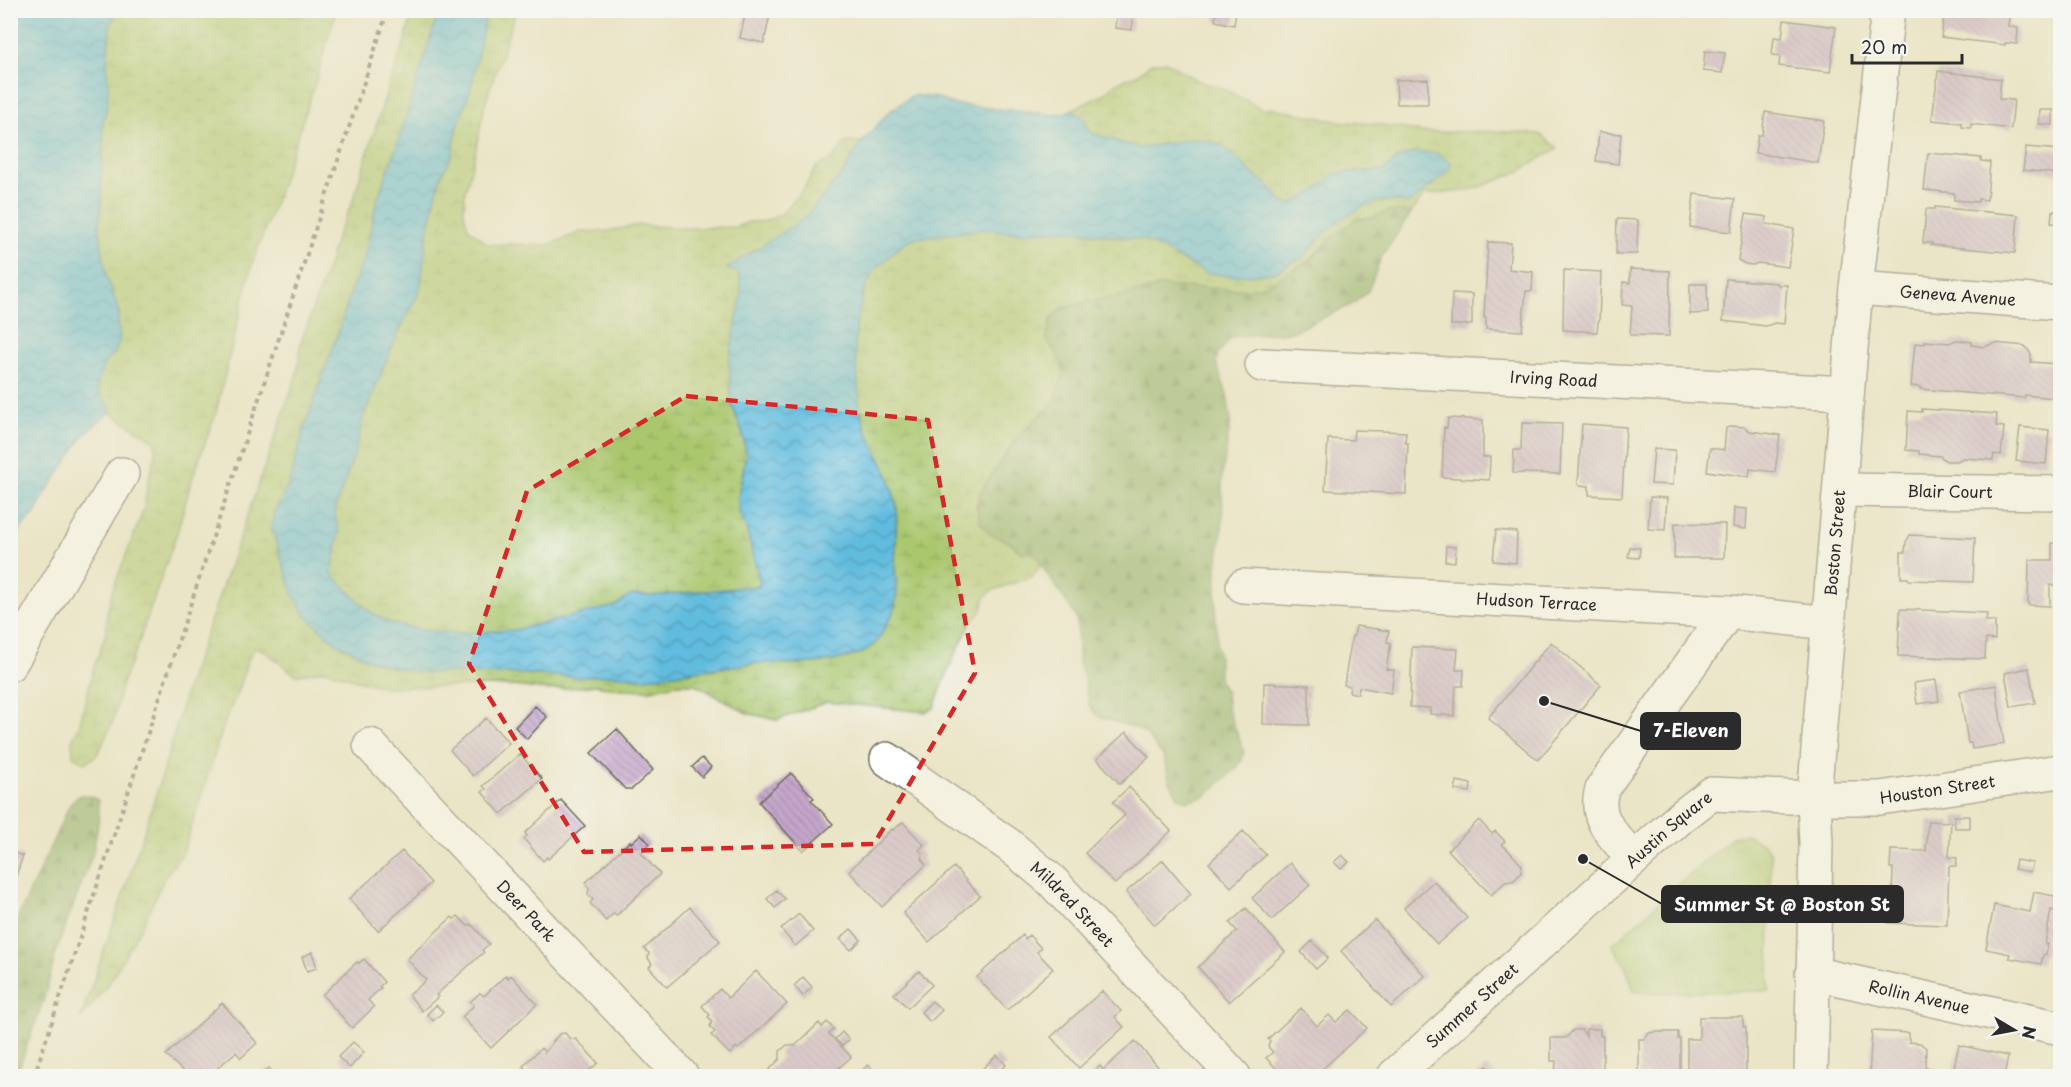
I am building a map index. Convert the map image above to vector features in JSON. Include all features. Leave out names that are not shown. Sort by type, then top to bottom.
[{"type":"street","name":"Boston Street","points":[[1811,1077],[1816,844],[1814,798],[1856,288],[1888,10]]},
{"type":"street","name":"Geneva Avenue","points":[[1856,288],[2061,303]]},
{"type":"street","name":"Irving Road","points":[[1262,365],[1847,393]]},
{"type":"street","points":[[10,664],[32,631],[122,474]]},
{"type":"street","name":"Blair Court","points":[[1840,490],[2061,493]]},
{"type":"street","name":"Hudson Terrace","points":[[1243,585],[1728,612],[1829,622]]},
{"type":"street","points":[[1634,859],[1601,818],[1599,806],[1603,787],[1728,612]]},
{"type":"street","name":"Deer Park","points":[[370,745],[682,1077]]},
{"type":"street","name":"Mildred Street","points":[[887,759],[1010,846],[1051,880],[1233,1077]]},
{"type":"street","name":"Houston Street","points":[[1814,798],[1880,798],[2061,771]]},
{"type":"street","name":"Austin Square","points":[[1524,958],[1681,817],[1711,794],[1814,798]]},
{"type":"street","name":"Summer Street","points":[[1394,1077],[1524,958]]},
{"type":"street","name":"Rollin Avenue","points":[[1812,973],[2061,1028]]},
{"type":"path","points":[[34,1077],[388,10]]},
{"type":"highlighted area","points":[[686,396],[928,420],[975,673],[874,844],[584,852],[469,664],[527,491]]},
{"type":"green space","points":[[54,11],[336,11],[315,84],[252,264],[215,416],[192,479],[177,533],[135,653],[122,683],[114,718],[101,748],[95,757],[85,763],[73,756],[72,741],[79,726],[94,667],[106,633],[107,612],[113,589],[144,508],[155,457],[155,441],[109,412],[84,435],[34,515],[24,524],[11,544]]},
{"type":"green space","points":[[413,11],[516,11],[485,104],[465,192],[464,212],[468,228],[488,244],[549,245],[580,232],[608,231],[639,225],[685,228],[735,227],[749,222],[765,221],[783,213],[802,191],[817,166],[831,160],[846,142],[862,142],[890,111],[913,95],[938,98],[951,104],[1054,115],[1065,113],[1103,95],[1116,83],[1138,74],[1151,63],[1166,61],[1204,83],[1216,85],[1262,109],[1274,108],[1336,121],[1378,124],[1422,132],[1498,131],[1540,134],[1558,148],[1520,171],[1481,187],[1424,195],[1412,212],[1389,211],[1373,217],[1356,219],[1337,233],[1308,261],[1259,287],[1230,289],[1160,286],[1133,294],[1062,308],[1051,319],[1046,338],[1057,354],[1064,373],[1054,402],[1015,439],[981,491],[976,505],[980,522],[990,534],[1011,543],[1021,553],[1029,551],[1038,557],[1041,565],[1032,577],[991,591],[985,597],[982,611],[971,623],[951,663],[934,708],[926,712],[827,702],[777,720],[747,713],[695,684],[676,684],[651,690],[620,689],[596,685],[549,690],[513,686],[388,687],[325,670],[296,675],[255,647],[247,662],[225,722],[183,853],[166,875],[144,922],[111,980],[80,1020],[149,815],[186,690],[298,370],[300,345],[336,238],[352,203]]},
{"type":"green space","points":[[1389,211],[1412,212],[1382,256],[1368,291],[1353,304],[1292,332],[1231,338],[1218,354],[1216,362],[1227,395],[1231,420],[1222,477],[1223,522],[1217,568],[1219,680],[1226,693],[1228,710],[1244,751],[1237,768],[1204,797],[1186,801],[1178,797],[1170,782],[1163,756],[1146,734],[1138,729],[1100,717],[1093,712],[1078,660],[1077,621],[1074,613],[1041,565],[1038,557],[1021,553],[1011,543],[990,534],[980,522],[976,505],[981,491],[1015,439],[1054,402],[1057,355],[1046,338],[1051,319],[1063,308],[1133,294],[1160,286],[1230,289],[1294,269],[1316,255],[1337,233],[1356,219],[1373,217]]},
{"type":"green space","points":[[81,795],[98,800],[99,818],[93,853],[58,946],[44,999],[16,1076],[11,1076],[11,933],[68,808],[73,800]]},
{"type":"green space","points":[[1745,834],[1762,843],[1771,853],[1769,991],[1646,993],[1634,991],[1625,965],[1612,945],[1733,836]]},
{"type":"water","points":[[11,10],[116,11],[110,27],[107,62],[108,93],[107,109],[103,120],[103,157],[100,175],[102,197],[99,225],[106,274],[119,312],[120,340],[114,354],[104,364],[97,385],[99,394],[110,408],[110,412],[84,435],[34,515],[24,524],[11,544]]},
{"type":"water","points":[[439,11],[487,11],[470,91],[457,127],[453,153],[440,179],[435,199],[426,241],[420,291],[397,335],[363,418],[355,453],[334,511],[339,533],[332,574],[369,611],[390,623],[421,630],[458,633],[515,630],[615,606],[631,595],[650,596],[759,586],[746,527],[739,512],[738,497],[746,455],[743,435],[731,402],[729,359],[741,297],[740,277],[736,271],[727,268],[805,218],[843,173],[862,142],[890,111],[913,95],[938,98],[951,104],[1054,115],[1072,109],[1085,119],[1087,128],[1092,133],[1140,148],[1191,139],[1209,140],[1223,146],[1259,179],[1266,182],[1284,203],[1291,204],[1314,192],[1335,173],[1385,170],[1398,158],[1416,152],[1436,153],[1451,162],[1449,171],[1410,203],[1384,201],[1366,205],[1340,220],[1302,258],[1272,273],[1231,276],[1206,273],[1144,240],[1066,230],[1016,233],[987,229],[910,239],[895,251],[874,271],[864,291],[857,318],[855,348],[860,410],[866,429],[889,477],[897,506],[895,569],[897,592],[894,612],[876,643],[862,653],[833,661],[801,664],[757,663],[645,678],[613,675],[583,677],[427,673],[394,668],[367,659],[336,643],[305,615],[293,594],[271,527],[274,513],[290,481],[303,431],[365,255],[377,200],[395,151]]},
{"type":"building","points":[[746,10],[771,10],[764,43],[740,38]]},
{"type":"building","points":[[1117,10],[1134,10],[1132,30],[1115,28]]},
{"type":"building","points":[[1217,10],[1236,10],[1234,25],[1215,21]]},
{"type":"building","points":[[1945,10],[2010,10],[2008,26],[2018,28],[2017,44],[2005,43],[2005,45],[1941,37]]},
{"type":"building","points":[[1784,20],[1836,27],[1830,72],[1779,66],[1780,56],[1772,55],[1774,37],[1782,38]]},
{"type":"building","points":[[1705,51],[1725,53],[1722,73],[1703,71]]},
{"type":"building","points":[[1938,71],[2001,79],[1999,99],[2014,100],[2011,129],[1971,124],[1971,128],[1962,127],[1962,123],[1932,120]]},
{"type":"building","points":[[1428,79],[1428,104],[1397,104],[1396,80]]},
{"type":"building","points":[[2040,110],[2053,110],[2053,125],[2039,124]]},
{"type":"building","points":[[1765,112],[1824,121],[1818,163],[1755,153],[1758,135],[1762,135]]},
{"type":"building","points":[[1599,132],[1621,134],[1618,164],[1596,161]]},
{"type":"building","points":[[2026,147],[2060,150],[2059,174],[2023,170]]},
{"type":"building","points":[[1928,153],[1981,158],[1981,161],[1990,162],[1987,200],[1978,199],[1978,202],[1954,200],[1954,193],[1924,190]]},
{"type":"building","points":[[1694,194],[1735,199],[1731,232],[1690,227]]},
{"type":"building","points":[[1935,207],[2018,215],[2015,253],[1923,243],[1926,209],[1935,209]]},
{"type":"building","points":[[2052,211],[2060,212],[2060,224],[2051,223]]},
{"type":"building","points":[[1746,214],[1767,217],[1766,224],[1794,229],[1788,267],[1758,263],[1745,264],[1738,260]]},
{"type":"building","points":[[1617,219],[1638,220],[1637,254],[1616,254]]},
{"type":"building","points":[[1488,242],[1511,243],[1509,269],[1533,272],[1532,291],[1526,291],[1522,331],[1486,329],[1486,318],[1484,318]]},
{"type":"building","points":[[1630,269],[1670,271],[1669,336],[1630,335],[1632,306],[1622,305],[1623,282],[1630,283]]},
{"type":"building","points":[[1564,270],[1601,272],[1597,332],[1563,330]]},
{"type":"building","points":[[1726,279],[1787,285],[1784,324],[1775,323],[1766,326],[1723,321]]},
{"type":"building","points":[[1690,284],[1707,284],[1708,313],[1690,314]]},
{"type":"building","points":[[1452,293],[1472,294],[1472,325],[1451,325]]},
{"type":"building","points":[[1956,340],[1972,342],[1972,345],[1984,347],[1995,343],[2025,346],[2031,354],[2031,362],[2057,364],[2054,398],[2025,395],[2024,398],[1920,389],[1921,387],[1911,386],[1915,343],[1925,344],[1925,341],[1949,343]]},
{"type":"building","points":[[1922,409],[1997,414],[1996,426],[2004,427],[2001,455],[1994,454],[1993,460],[1963,458],[1957,461],[1946,461],[1940,456],[1906,450],[1908,411],[1922,412]]},
{"type":"building","points":[[1448,418],[1483,420],[1483,457],[1490,457],[1489,480],[1442,477],[1444,427],[1447,428]]},
{"type":"building","points":[[1522,423],[1562,424],[1560,474],[1513,473],[1514,450],[1521,450]]},
{"type":"building","points":[[1582,424],[1626,427],[1622,497],[1589,495],[1589,486],[1578,485]]},
{"type":"building","points":[[1733,426],[1780,435],[1775,472],[1750,469],[1749,477],[1707,471],[1710,448],[1724,450],[1726,428]]},
{"type":"building","points":[[2020,427],[2049,430],[2046,464],[2016,461]]},
{"type":"building","points":[[1354,430],[1406,432],[1405,443],[1408,443],[1406,494],[1325,490],[1328,439],[1353,440]]},
{"type":"building","points":[[2058,446],[2060,447],[2060,465],[2056,465]]},
{"type":"building","points":[[1654,449],[1675,450],[1673,485],[1651,484]]},
{"type":"building","points":[[1650,497],[1667,498],[1665,530],[1648,529]]},
{"type":"building","points":[[1734,508],[1747,509],[1746,529],[1733,527]]},
{"type":"building","points":[[1675,523],[1725,524],[1724,558],[1674,558]]},
{"type":"building","points":[[1496,530],[1517,532],[1516,563],[1493,561]]},
{"type":"building","points":[[1910,535],[1975,538],[1973,582],[1901,578],[1901,552],[1905,552],[1906,542]]},
{"type":"building","points":[[2060,536],[2060,586],[2050,585],[2050,606],[2028,605],[2029,560],[2052,560],[2052,543],[2055,543]]},
{"type":"building","points":[[1446,546],[1456,547],[1455,562],[1445,561]]},
{"type":"building","points":[[1630,547],[1640,548],[1639,558],[1628,557]]},
{"type":"building","points":[[1900,609],[1987,613],[1986,621],[1995,621],[1995,640],[1986,639],[1985,659],[1898,656]]},
{"type":"building","points":[[1356,626],[1389,631],[1387,642],[1391,643],[1386,669],[1394,670],[1391,693],[1359,687],[1358,694],[1349,692],[1350,686],[1344,685],[1352,636],[1354,636]]},
{"type":"building","points":[[1551,642],[1601,685],[1538,760],[1488,718]]},
{"type":"building","points":[[1412,647],[1458,649],[1456,670],[1464,670],[1463,686],[1456,686],[1454,716],[1430,714],[1430,708],[1410,707]]},
{"type":"building","points":[[2029,668],[2035,703],[2011,707],[2005,673]]},
{"type":"building","points":[[1936,680],[1939,701],[1917,704],[1914,683]]},
{"type":"building","points":[[1264,683],[1309,685],[1309,725],[1263,724]]},
{"type":"building","points":[[1996,685],[2004,744],[1972,749],[1971,743],[1968,743],[1960,691]]},
{"type":"building","points":[[535,706],[547,717],[527,739],[515,727]]},
{"type":"building","points":[[486,718],[509,743],[473,776],[450,750]]},
{"type":"building","points":[[617,729],[653,770],[632,789],[625,789],[591,753]]},
{"type":"building","points":[[1126,732],[1149,757],[1120,784],[1097,759]]},
{"type":"building","points":[[520,754],[542,779],[501,814],[482,792],[486,789],[483,786]]},
{"type":"building","points":[[702,758],[711,767],[702,777],[692,767]]},
{"type":"building","points":[[791,773],[814,798],[811,800],[833,824],[803,851],[759,802]]},
{"type":"building","points":[[1457,781],[1471,784],[1470,792],[1455,790]]},
{"type":"building","points":[[1129,787],[1171,831],[1115,884],[1085,853],[1125,815],[1113,802]]},
{"type":"building","points":[[561,800],[585,826],[543,861],[524,839],[527,836],[525,833]]},
{"type":"building","points":[[1954,816],[1970,816],[1970,828],[1955,828]]},
{"type":"building","points":[[1479,820],[1492,834],[1495,831],[1505,841],[1502,844],[1522,865],[1521,873],[1513,881],[1505,882],[1491,895],[1448,850]]},
{"type":"building","points":[[1928,821],[1951,822],[1949,857],[1957,858],[1956,866],[1949,866],[1947,925],[1888,923],[1889,900],[1892,900],[1891,850],[1926,851]]},
{"type":"building","points":[[903,822],[924,845],[919,850],[923,854],[922,860],[926,865],[882,907],[849,871],[892,829]]},
{"type":"building","points":[[1243,831],[1266,855],[1231,887],[1209,863]]},
{"type":"building","points":[[641,834],[650,844],[641,853],[660,874],[616,916],[614,913],[606,921],[590,903],[593,900],[588,894],[589,888],[585,883],[630,841],[631,843]]},
{"type":"building","points":[[402,851],[431,883],[378,931],[349,899]]},
{"type":"building","points":[[10,852],[23,856],[11,889],[10,889]]},
{"type":"building","points":[[1342,855],[1349,862],[1341,869],[1334,862]]},
{"type":"building","points":[[1163,860],[1191,894],[1155,925],[1126,892]]},
{"type":"building","points":[[2016,860],[2033,863],[2030,872],[2014,869]]},
{"type":"building","points":[[1290,863],[1310,885],[1272,920],[1252,898]]},
{"type":"building","points":[[954,867],[980,896],[929,942],[903,913]]},
{"type":"building","points":[[1434,881],[1467,918],[1437,944],[1404,908]]},
{"type":"building","points":[[776,890],[785,899],[775,908],[767,899]]},
{"type":"building","points":[[2034,892],[2060,897],[2059,912],[2051,910],[2045,944],[2048,944],[2046,955],[2043,955],[2041,964],[2009,958],[2010,954],[1986,949],[1994,905],[2030,912]]},
{"type":"building","points":[[690,907],[720,941],[667,987],[649,967],[652,964],[648,958],[649,953],[644,949]]},
{"type":"building","points":[[1246,908],[1285,952],[1229,1002],[1198,967],[1237,931],[1230,923]]},
{"type":"building","points":[[799,914],[813,931],[795,946],[781,929]]},
{"type":"building","points":[[458,916],[468,926],[471,924],[489,944],[482,950],[484,952],[436,995],[438,997],[422,1011],[409,995],[426,980],[407,959],[452,917],[454,919]]},
{"type":"building","points":[[1375,920],[1425,976],[1391,1007],[1341,951]]},
{"type":"building","points":[[851,929],[861,940],[851,950],[840,939]]},
{"type":"building","points":[[1023,935],[1025,939],[1029,935],[1041,948],[1037,952],[1053,969],[1007,1010],[977,977]]},
{"type":"building","points":[[1312,941],[1328,958],[1316,969],[1301,952]]},
{"type":"building","points":[[312,952],[317,968],[307,971],[302,957]]},
{"type":"building","points":[[364,959],[384,982],[368,1000],[374,1007],[352,1028],[322,995],[357,962]]},
{"type":"building","points":[[756,971],[787,1004],[730,1054],[711,1035],[715,1032],[710,1027],[712,1021],[702,1006],[720,989],[728,998]]},
{"type":"building","points":[[919,971],[932,985],[908,1008],[894,994]]},
{"type":"building","points":[[506,975],[508,978],[511,975],[537,1004],[491,1048],[462,1017],[474,1005],[470,1002],[480,993],[484,996]]},
{"type":"building","points":[[803,977],[812,987],[803,996],[794,986]]},
{"type":"building","points":[[1102,991],[1121,1011],[1115,1017],[1124,1027],[1079,1068],[1051,1037]]},
{"type":"building","points":[[932,1001],[942,1010],[930,1022],[921,1012]]},
{"type":"building","points":[[222,1003],[257,1043],[241,1058],[236,1052],[208,1076],[188,1076],[166,1055]]},
{"type":"building","points":[[436,1005],[443,1012],[433,1021],[427,1014]]},
{"type":"building","points":[[1301,1008],[1317,1026],[1329,1015],[1336,1022],[1350,1010],[1367,1028],[1315,1076],[1313,1074],[1297,1076],[1293,1073],[1284,1076],[1266,1058],[1273,1052],[1268,1047],[1270,1041],[1268,1039]]},
{"type":"building","points":[[1699,1017],[1743,1017],[1743,1027],[1746,1027],[1746,1076],[1687,1076],[1687,1039],[1699,1039]]},
{"type":"building","points":[[827,1022],[834,1029],[829,1034],[851,1057],[830,1076],[764,1075],[780,1059],[780,1051],[787,1045],[795,1046],[819,1023],[822,1027]]},
{"type":"building","points":[[1586,1029],[1600,1029],[1600,1036],[1603,1036],[1603,1076],[1555,1076],[1556,1061],[1551,1061],[1551,1038],[1566,1038],[1573,1030],[1582,1030],[1586,1036]]},
{"type":"building","points":[[1872,1031],[1909,1033],[1909,1042],[1920,1043],[1926,1048],[1925,1068],[1931,1068],[1931,1076],[1869,1076]]},
{"type":"building","points":[[842,1032],[849,1040],[842,1046],[835,1039]]},
{"type":"building","points":[[1678,1032],[1680,1076],[1639,1076],[1639,1039],[1644,1039],[1649,1033]]},
{"type":"building","points":[[565,1033],[570,1039],[576,1039],[598,1063],[583,1076],[532,1076],[523,1066],[541,1048],[545,1052],[559,1034]]},
{"type":"building","points":[[1135,1041],[1160,1069],[1153,1076],[1089,1075],[1100,1066],[1103,1070]]},
{"type":"building","points":[[353,1042],[364,1052],[350,1068],[338,1057]]},
{"type":"building","points":[[1959,1045],[2008,1056],[2004,1076],[1952,1076]]},
{"type":"building","points":[[997,1055],[1006,1065],[994,1076],[989,1076],[982,1069]]},
{"type":"building","points":[[868,1065],[879,1076],[856,1076]]},
{"type":"building","points":[[1487,1066],[1497,1076],[1476,1076]]},
{"type":"building","points":[[269,1068],[277,1076],[260,1076]]},
{"type":"place","name":"7-Eleven","points":[[1544,701]]},
{"type":"place","name":"Summer St @ Boston St","points":[[1583,859]]}]
